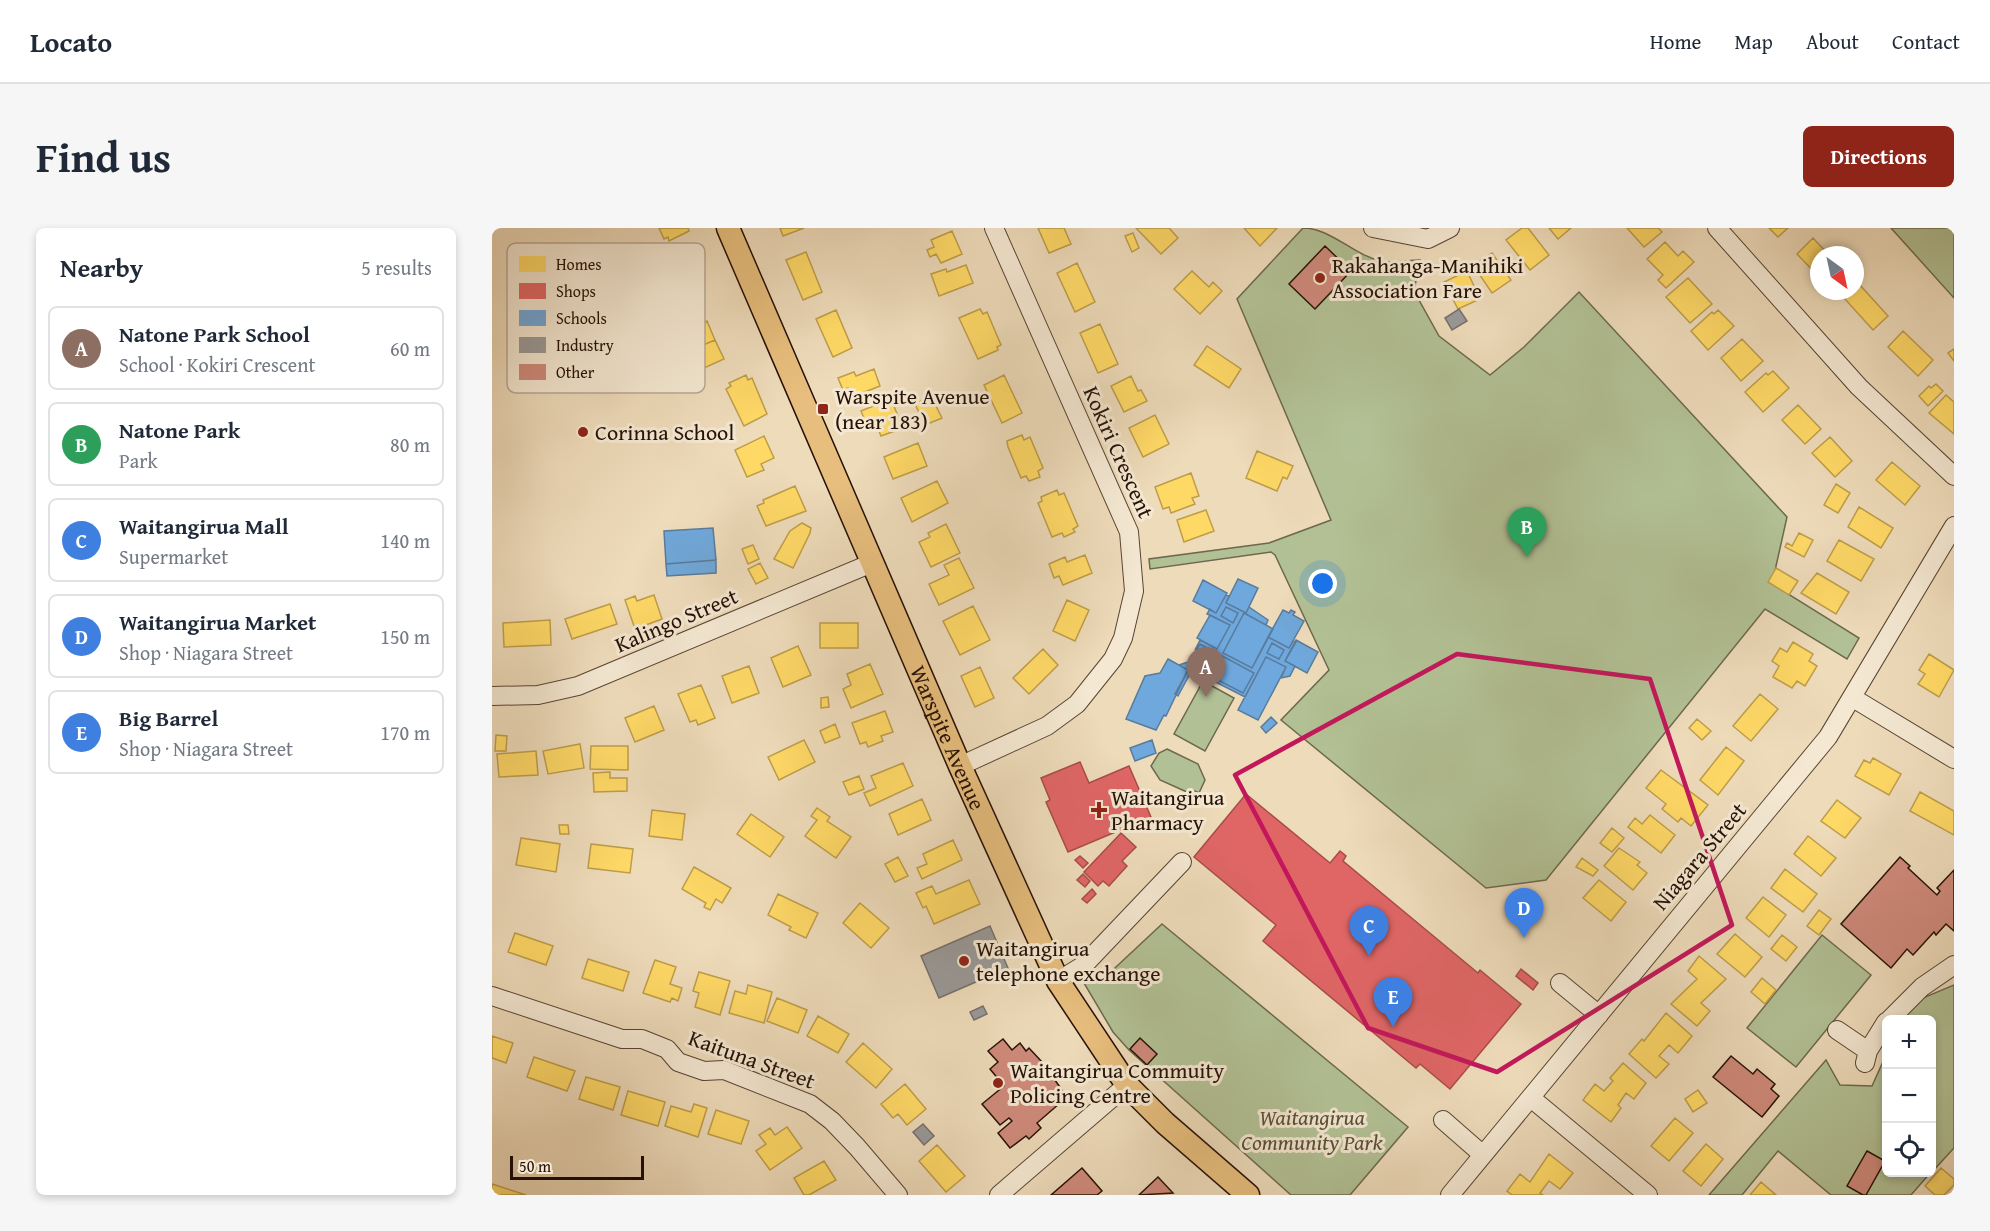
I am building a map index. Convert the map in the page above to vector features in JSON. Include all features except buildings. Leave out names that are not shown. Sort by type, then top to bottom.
[{"type":"main road","name":"Warspite Avenue","points":[[728,228],[960,766],[1058,981],[1127,1085],[1165,1123],[1248,1195]]},
{"type":"street","name":"Kokiri Crescent","points":[[960,766],[1047,726],[1077,704],[1113,659],[1123,638],[1134,591],[1129,532],[994,228]]},
{"type":"street","points":[[1373,228],[1428,239],[1450,228]]},
{"type":"street","points":[[1717,228],[1859,387],[1954,476]]},
{"type":"street","name":"Niagara Street","points":[[1450,1195],[1821,746],[1853,698],[1954,526]]},
{"type":"street","name":"Kalingo Street","points":[[492,696],[538,694],[578,686],[872,563]]},
{"type":"street","points":[[1853,698],[1954,759]]},
{"type":"street","points":[[1058,981],[1084,965],[1182,862]]},
{"type":"street","points":[[1894,1015],[1922,987],[1954,965]]},
{"type":"street","points":[[1560,983],[1599,1015]]},
{"type":"street","name":"Kaituna Street","points":[[492,996],[622,1039],[642,1039],[667,1049],[678,1062],[704,1071],[724,1070],[810,1104],[832,1121],[898,1195]]},
{"type":"street","points":[[1837,1030],[1866,1057],[1882,1031]]},
{"type":"street","points":[[999,1195],[1127,1085]]},
{"type":"street","points":[[1531,1098],[1648,1195]]},
{"type":"street","points":[[1443,1120],[1483,1155]]},
{"type":"highlighted area","points":[[1457,654],[1650,679],[1732,925],[1497,1072],[1368,1028],[1235,775]]},
{"type":"green space","points":[[1303,228],[1323,232],[1381,261],[1420,260],[1414,291],[1439,336],[1490,375],[1524,347],[1579,292],[1787,517],[1772,584],[1859,638],[1847,659],[1765,609],[1546,880],[1486,888],[1281,720],[1329,670],[1275,555],[1271,552],[1150,569],[1149,559],[1269,543],[1331,520],[1237,299]]},
{"type":"green space","points":[[1891,228],[1954,228],[1954,298]]},
{"type":"green space","points":[[1203,681],[1234,698],[1205,751],[1174,734]]},
{"type":"green space","points":[[1167,749],[1198,764],[1205,780],[1199,793],[1190,789],[1187,792],[1160,780],[1151,766],[1159,753]]},
{"type":"green space","name":"Waitangirua Community Park","points":[[1162,924],[1408,1127],[1350,1195],[1291,1195],[1129,1050],[1113,1032],[1081,978],[1091,971],[1101,981]]},
{"type":"green space","points":[[1822,935],[1871,975],[1796,1067],[1747,1028]]},
{"type":"green space","points":[[1954,985],[1954,1148],[1936,1168],[1936,1015],[1906,1015],[1918,1000]]},
{"type":"green space","points":[[1826,1060],[1840,1085],[1872,1086],[1882,1064],[1882,1177],[1927,1177],[1911,1195],[1831,1195],[1778,1151],[1742,1195],[1709,1195]]},
{"type":"place","name":"Rakahanga-Manihiki Association Fare","points":[[1320,278]]},
{"type":"place","name":"Warspite Avenue (near 183)","points":[[823,409]]},
{"type":"place","name":"Corinna School","points":[[583,432]]},
{"type":"place","name":"Natone Park","points":[[1527,557]]},
{"type":"place","name":"Natone Park School","points":[[1206,697]]},
{"type":"place","name":"Waitangirua Pharmacy","points":[[1099,810]]},
{"type":"place","name":"Waitangirua Market","points":[[1524,938]]},
{"type":"place","name":"Waitangirua Mall","points":[[1369,956]]},
{"type":"place","name":"Waitangirua telephone exchange","points":[[964,961]]},
{"type":"place","name":"Big Barrel","points":[[1393,1027]]},
{"type":"place","name":"Waitangirua Commuity Policing Centre","points":[[998,1083]]}]
